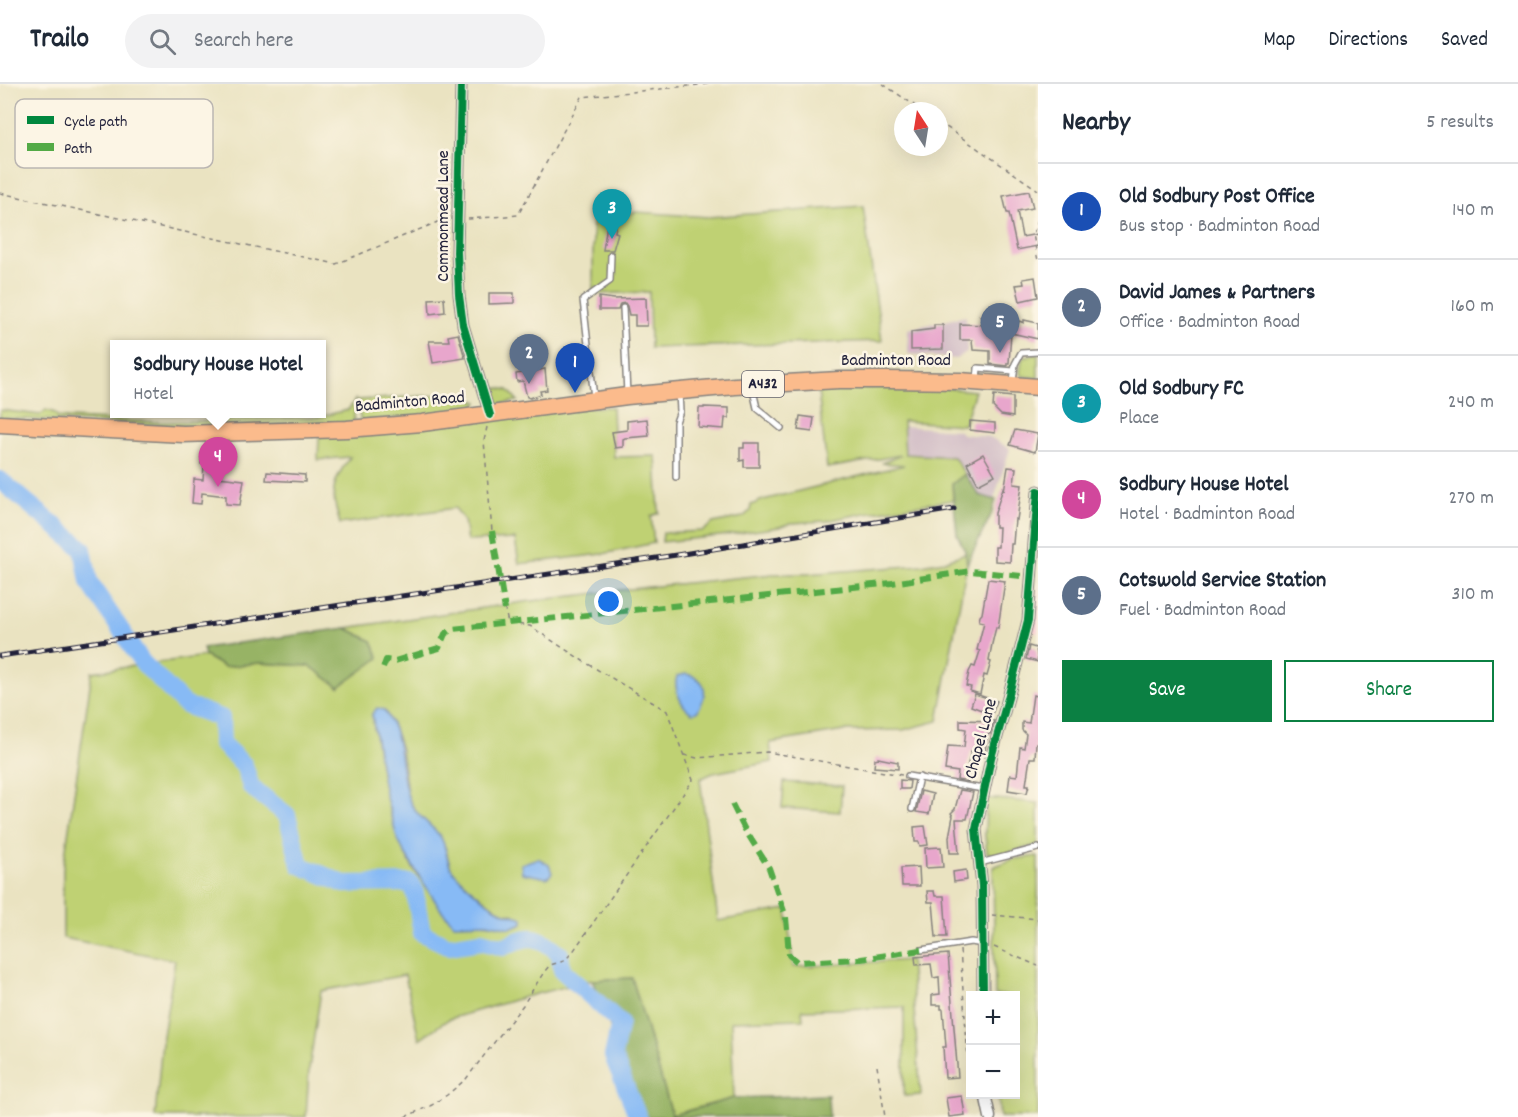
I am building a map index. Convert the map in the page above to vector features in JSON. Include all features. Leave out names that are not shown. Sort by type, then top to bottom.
[{"type":"main road","name":"Badminton Road","points":[[0,424],[183,434],[347,429],[490,415],[627,396],[751,385],[839,380],[976,382],[1014,377],[1038,387]]},
{"type":"street","name":"Commonmead Lane","points":[[461,84],[457,252],[463,325],[490,415]]},
{"type":"street","name":"Chapel Lane","points":[[983,991],[980,863],[976,830],[983,789],[1028,620],[1038,491]]},
{"type":"street","points":[[986,1099],[990,1117]]},
{"type":"lane","points":[[594,401],[583,300],[610,281],[610,255]]},
{"type":"lane","points":[[623,308],[627,396]]},
{"type":"lane","points":[[1014,377],[1017,358],[1021,353],[1038,351]]},
{"type":"lane","points":[[751,385],[757,408],[782,428]]},
{"type":"lane","points":[[676,477],[676,422],[680,411],[679,391]]},
{"type":"lane","points":[[908,776],[983,789]]},
{"type":"lane","points":[[912,809],[919,777]]},
{"type":"lane","points":[[980,863],[1038,848]]},
{"type":"lane","points":[[921,950],[971,942],[983,943]]},
{"type":"path","points":[[0,193],[336,264],[440,221],[518,215],[582,97],[708,84]]},
{"type":"path","points":[[883,84],[910,102]]},
{"type":"path","points":[[948,128],[1038,190]]},
{"type":"path","points":[[1038,220],[1033,234],[1038,261]]},
{"type":"path","points":[[490,415],[484,441],[492,531]]},
{"type":"path","points":[[405,1117],[432,1105],[466,1079],[523,1005],[544,972],[550,965],[564,961],[609,901],[693,780],[668,711],[583,661],[530,626],[508,623],[505,610]]},
{"type":"path","points":[[684,754],[697,758],[767,752],[908,776]]},
{"type":"path","points":[[982,914],[1038,919]]},
{"type":"path","points":[[983,943],[1038,966]]},
{"type":"path","points":[[959,948],[967,1045]]},
{"type":"path","points":[[877,1066],[885,1117]]},
{"type":"shaded area","points":[[966,316],[967,352],[956,359],[908,354],[908,329]]},
{"type":"shaded area","points":[[903,426],[958,430],[962,434],[990,437],[1010,449],[994,499],[979,495],[954,457],[905,454]]},
{"type":"shaded area","points":[[1038,583],[1038,633],[1031,631]]},
{"type":"green space","points":[[863,206],[882,341],[650,348],[649,292],[593,294],[593,220],[636,212],[708,217]]},
{"type":"green space","points":[[1038,354],[1038,378],[1021,376],[1022,359]]},
{"type":"green space","points":[[914,385],[975,391],[964,425],[903,421],[905,454],[954,457],[965,474],[952,484],[953,500],[826,521],[791,523],[720,536],[662,542],[663,533],[703,531],[713,523],[743,517],[750,511],[751,505],[763,500],[904,465],[882,463],[901,455],[827,468],[818,391]]},
{"type":"green space","points":[[489,389],[508,390],[518,401],[498,404],[493,402]]},
{"type":"green space","points":[[463,396],[478,402],[472,412],[362,421],[360,419],[358,400]]},
{"type":"green space","points":[[355,400],[354,422],[221,428],[220,419],[326,418],[326,415],[348,410]]},
{"type":"green space","points":[[588,407],[612,407],[614,457],[656,456],[659,513],[651,516],[654,543],[603,554],[519,564],[515,539],[467,541],[464,520],[455,508],[340,524],[334,489],[350,457],[318,460],[319,436]]},
{"type":"green space","points":[[0,410],[40,415],[46,410],[55,413],[58,417],[67,418],[159,422],[215,421],[215,428],[0,418]]},
{"type":"green space","points":[[965,474],[979,495],[996,500],[967,564],[965,551],[957,534],[952,484]]},
{"type":"green space","points":[[966,553],[967,564],[938,721],[903,730],[844,731],[770,743],[772,762],[713,773],[700,779],[718,921],[787,909],[793,967],[910,960],[921,1095],[904,1096],[904,1007],[802,1010],[803,1019],[731,1021],[734,1098],[672,1115],[632,978],[592,980],[528,996],[449,1019],[419,1039],[405,975],[321,991],[309,1069],[306,1117],[155,1117],[162,1042],[175,960],[63,938],[63,869],[92,672],[205,656],[224,667],[259,663],[310,666],[339,687],[372,641],[346,628],[630,589],[773,574],[807,574],[922,565],[944,561]],"holes":[[[384,710],[392,723],[401,749],[408,798],[417,814],[439,836],[446,849],[450,867],[459,880],[502,912],[513,914],[523,923],[511,926],[477,923],[437,895],[412,867],[402,848],[388,804],[372,714]]]},
{"type":"green space","points":[[346,628],[372,641],[379,658],[339,687],[310,666],[259,663],[224,667],[205,656],[203,648]]},
{"type":"green space","points":[[784,782],[842,786],[840,812],[782,808]]},
{"type":"green space","points":[[986,798],[1038,803],[1038,845],[998,855],[987,853]]},
{"type":"green space","points":[[1038,856],[1038,1117],[1000,1117],[998,1099],[1020,1099],[1020,991],[995,991],[993,867],[1013,859]]},
{"type":"green space","points":[[632,978],[672,1115],[734,1098],[828,1095],[829,1117],[645,1117],[592,980]]},
{"type":"water","points":[[686,674],[694,676],[704,688],[703,700],[697,712],[692,713],[688,710],[681,702],[677,691],[677,676]]},
{"type":"water","points":[[377,708],[384,710],[395,732],[408,797],[418,814],[440,836],[453,871],[489,903],[503,912],[523,918],[523,923],[510,928],[487,923],[454,924],[441,910],[397,838],[384,789],[372,714]]},
{"type":"water","points":[[538,858],[549,865],[552,873],[547,878],[522,873],[521,864]]},
{"type":"building","points":[[1029,191],[1033,208],[1017,211],[1022,237],[1038,234],[1038,246],[1017,250],[1003,196]]},
{"type":"building","points":[[607,224],[616,226],[615,232],[618,233],[613,250],[603,250]]},
{"type":"building","points":[[1035,277],[1038,297],[1020,301],[1016,285],[1024,284],[1023,279]]},
{"type":"building","points":[[489,293],[514,293],[514,303],[489,304]]},
{"type":"building","points":[[599,297],[646,298],[647,326],[635,326],[635,315],[629,315],[625,303],[620,304],[618,310],[599,310]]},
{"type":"building","points":[[444,298],[445,312],[430,314],[429,299]]},
{"type":"building","points":[[980,316],[1015,327],[1019,321],[1024,323],[1024,320],[1038,323],[1038,339],[1011,333],[1007,366],[990,364],[990,351],[973,350],[972,340],[960,340],[960,324],[988,325]]},
{"type":"building","points":[[934,325],[943,325],[943,349],[911,350],[911,332],[934,329]]},
{"type":"building","points":[[458,334],[465,358],[433,363],[429,341],[449,341],[448,336]]},
{"type":"building","points":[[545,369],[547,390],[540,391],[541,394],[530,398],[527,397],[523,381],[517,382],[516,374]]},
{"type":"building","points":[[994,395],[1013,397],[1013,417],[1001,415],[993,407]]},
{"type":"building","points":[[699,408],[729,408],[729,418],[725,418],[724,429],[698,427]]},
{"type":"building","points":[[800,416],[814,418],[812,432],[798,430]]},
{"type":"building","points":[[647,419],[649,436],[625,438],[623,447],[615,448],[612,432],[627,430],[627,421]]},
{"type":"building","points":[[970,421],[995,423],[995,433],[970,430]]},
{"type":"building","points":[[1015,430],[1038,434],[1035,452],[1010,445]]},
{"type":"building","points":[[744,443],[759,443],[759,467],[744,467],[744,460],[740,461],[740,448],[744,448]]},
{"type":"building","points":[[203,450],[214,451],[213,465],[219,465],[218,477],[244,480],[240,505],[226,504],[226,496],[202,493],[201,504],[192,503],[194,479],[203,480],[204,465],[201,464]]},
{"type":"building","points":[[983,454],[995,475],[978,484],[967,463]]},
{"type":"building","points":[[1008,467],[1016,468],[1014,484],[1022,485],[1010,562],[995,561],[999,527],[995,527],[995,513],[1003,488],[1004,491]]},
{"type":"building","points":[[267,472],[305,475],[305,482],[266,480]]},
{"type":"building","points":[[988,579],[1005,581],[998,628],[996,627],[989,661],[991,662],[987,676],[984,675],[980,694],[970,691],[971,687],[966,686],[969,672],[972,666],[975,667],[980,651],[977,650],[984,622],[979,621]]},
{"type":"building","points":[[1029,646],[1036,648],[1038,662],[1026,659]]},
{"type":"building","points":[[975,694],[997,701],[992,714],[971,706]]},
{"type":"building","points":[[1033,695],[1038,696],[1038,743],[1036,743],[1035,758],[1030,758],[1027,793],[1008,790],[1010,775],[1017,776],[1020,747],[1024,748],[1026,734],[1022,730],[1022,722],[1029,723]]},
{"type":"building","points":[[960,720],[994,721],[990,734],[988,734],[984,754],[971,751],[967,768],[970,768],[968,782],[957,780],[958,772],[945,770],[948,746],[964,747],[966,729],[960,728]]},
{"type":"building","points":[[875,759],[898,762],[898,769],[874,767]]},
{"type":"building","points":[[900,780],[910,781],[909,789],[900,789]]},
{"type":"building","points":[[960,790],[973,792],[967,819],[956,819],[959,853],[950,853],[949,837],[953,816],[951,813],[955,809]]},
{"type":"building","points":[[921,791],[933,794],[929,814],[916,812]]},
{"type":"building","points":[[925,826],[928,845],[920,846],[919,842],[915,842],[914,827]]},
{"type":"building","points":[[941,847],[943,867],[926,868],[925,848]]},
{"type":"building","points":[[919,867],[920,886],[902,886],[901,868]]},
{"type":"building","points":[[966,870],[967,880],[954,882],[953,872]]},
{"type":"building","points":[[927,891],[934,891],[935,896],[944,896],[947,937],[936,937],[933,902],[928,902]]},
{"type":"building","points":[[948,954],[958,1077],[945,1078],[943,1047],[946,1047],[943,1009],[941,1005],[932,1005],[932,995],[940,994],[939,977],[933,978],[931,964],[916,965],[915,957]]},
{"type":"building","points":[[962,1096],[965,1115],[949,1117],[946,1098]]},
{"type":"waterway","points":[[0,480],[83,549],[89,582],[142,662],[185,705],[221,718],[222,744],[244,765],[251,787],[287,815],[300,865],[344,884],[410,883],[414,888],[422,933],[449,946],[481,941],[503,947],[520,940],[533,938],[552,947],[560,954],[562,970],[620,1023],[613,1056],[638,1117]]},
{"type":"railway","points":[[0,656],[683,554],[954,509]]},
{"type":"marked path","points":[[217,418],[218,432]]},
{"type":"marked path","points":[[492,531],[505,610]]},
{"type":"marked path","points":[[383,668],[386,660],[395,661],[439,648],[445,634],[452,629],[892,583],[971,571],[1031,577]]},
{"type":"marked path","points":[[732,804],[769,868],[786,917],[789,955],[797,962],[861,959],[921,950]]},
{"type":"cycle path","points":[[461,84],[457,252],[459,295],[463,325],[490,415]]},
{"type":"cycle path","points":[[983,991],[982,886],[976,829],[991,758],[1028,620],[1038,491]]},
{"type":"place","name":"Old Sodbury FC","points":[[612,239]]},
{"type":"place","name":"Cotswold Service Station","points":[[1000,353]]},
{"type":"place","name":"David James & Partners","points":[[529,384]]},
{"type":"place","name":"Old Sodbury Post Office","points":[[575,393]]},
{"type":"place","name":"Sodbury House Hotel","points":[[218,487]]}]
